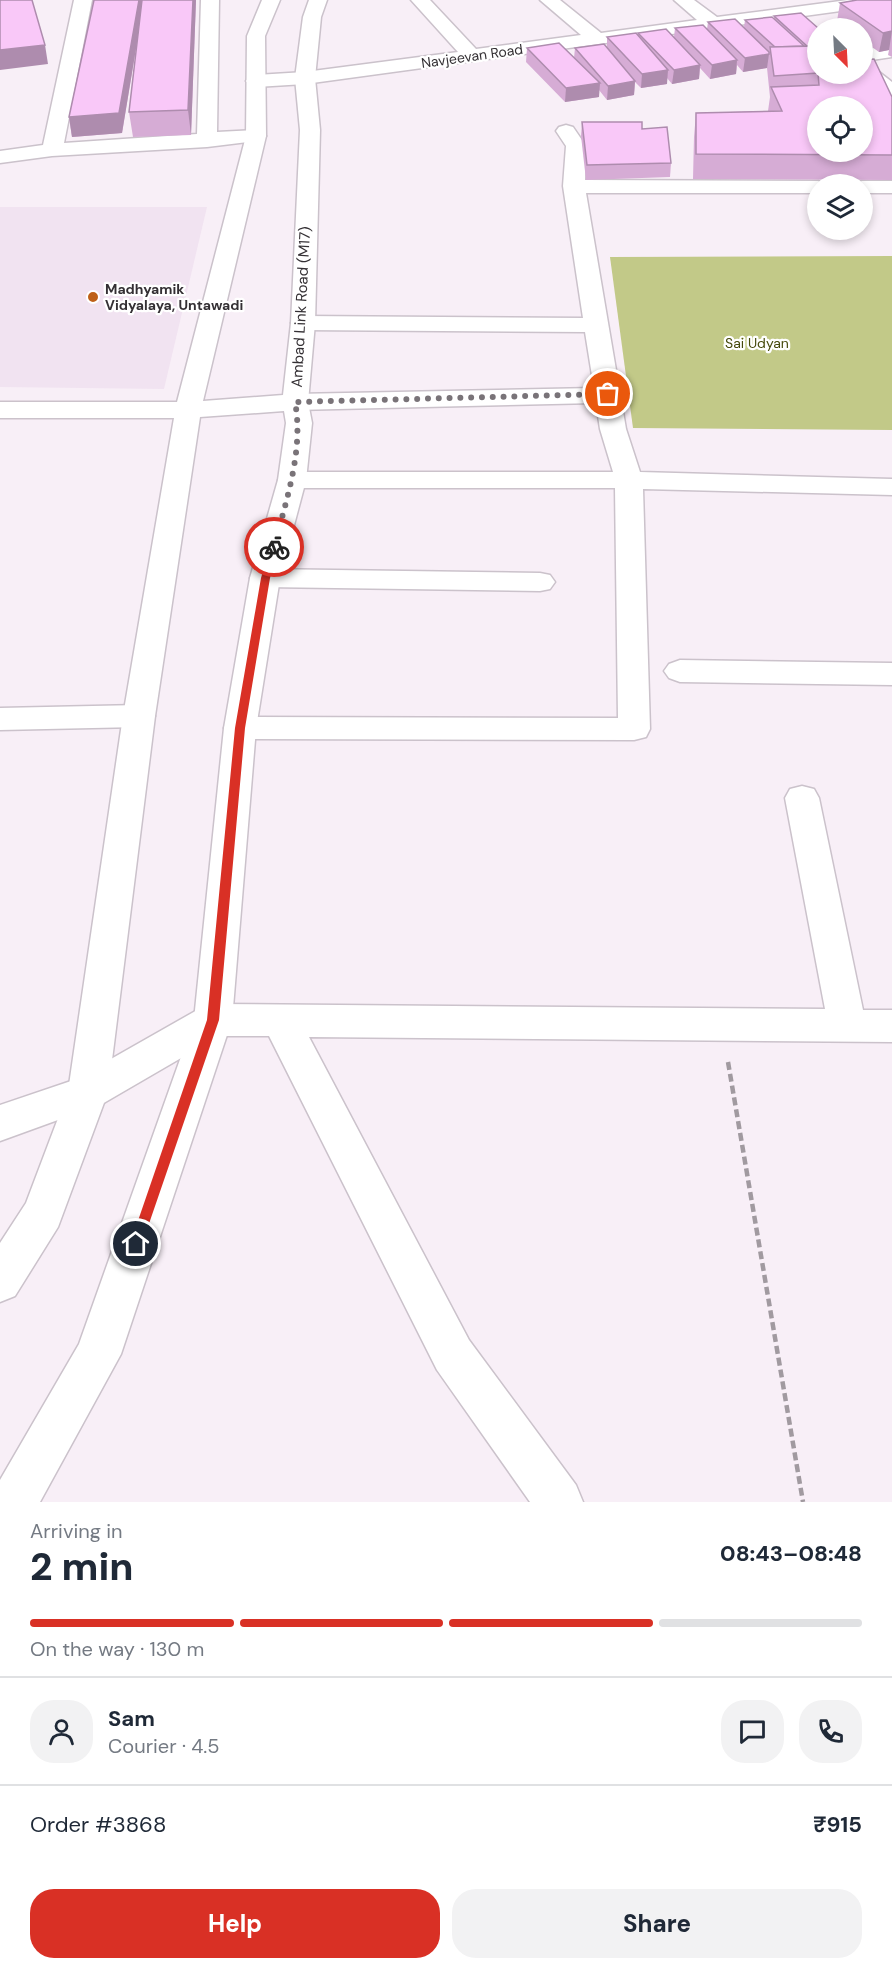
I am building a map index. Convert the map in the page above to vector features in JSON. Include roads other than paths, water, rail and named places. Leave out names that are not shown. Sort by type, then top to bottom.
[{"type":"street","points":[[52,150],[83,0]]},
{"type":"street","points":[[207,141],[210,0]]},
{"type":"street","points":[[0,1282],[43,1213],[88,1092],[139,716],[188,410],[256,136],[256,36],[271,0]]},
{"type":"street","name":"Ambad Link Road (M17)","points":[[14,1502],[98,1354],[213,1020],[240,728],[265,578],[292,480],[299,423],[295,402],[303,323],[310,130],[304,78],[312,17],[318,0]]},
{"type":"street","points":[[420,0],[472,56]]},
{"type":"street","points":[[549,0],[597,39]]},
{"type":"street","points":[[683,0],[714,24]]},
{"type":"street","name":"Navjeevan Road","points":[[256,81],[304,78],[714,24],[813,7],[888,0]]},
{"type":"street","points":[[873,54],[892,51]]},
{"type":"street","points":[[873,76],[892,92]]},
{"type":"street","points":[[240,728],[634,729],[628,480],[613,429],[574,186],[576,146],[566,131]]},
{"type":"street","points":[[0,157],[52,150],[256,136]]},
{"type":"street","points":[[574,186],[807,187]]},
{"type":"street","points":[[873,187],[892,187]]},
{"type":"street","points":[[303,323],[597,325]]},
{"type":"street","points":[[0,411],[188,410],[295,402],[608,394]]},
{"type":"street","points":[[292,480],[628,480],[892,487]]},
{"type":"street","points":[[265,578],[540,582]]},
{"type":"street","points":[[680,671],[892,674]]},
{"type":"street","points":[[0,719],[139,716]]},
{"type":"street","points":[[802,798],[847,1026]]},
{"type":"street","points":[[280,1019],[453,1355],[560,1502]]},
{"type":"street","points":[[0,1123],[88,1092],[213,1020],[892,1026]]},
{"type":"place","name":"Madhyamik Vidyalaya, Untawadi","points":[[93,297]]},
{"type":"park label","name":"Sai Udyan","points":[[757,343]]}]
